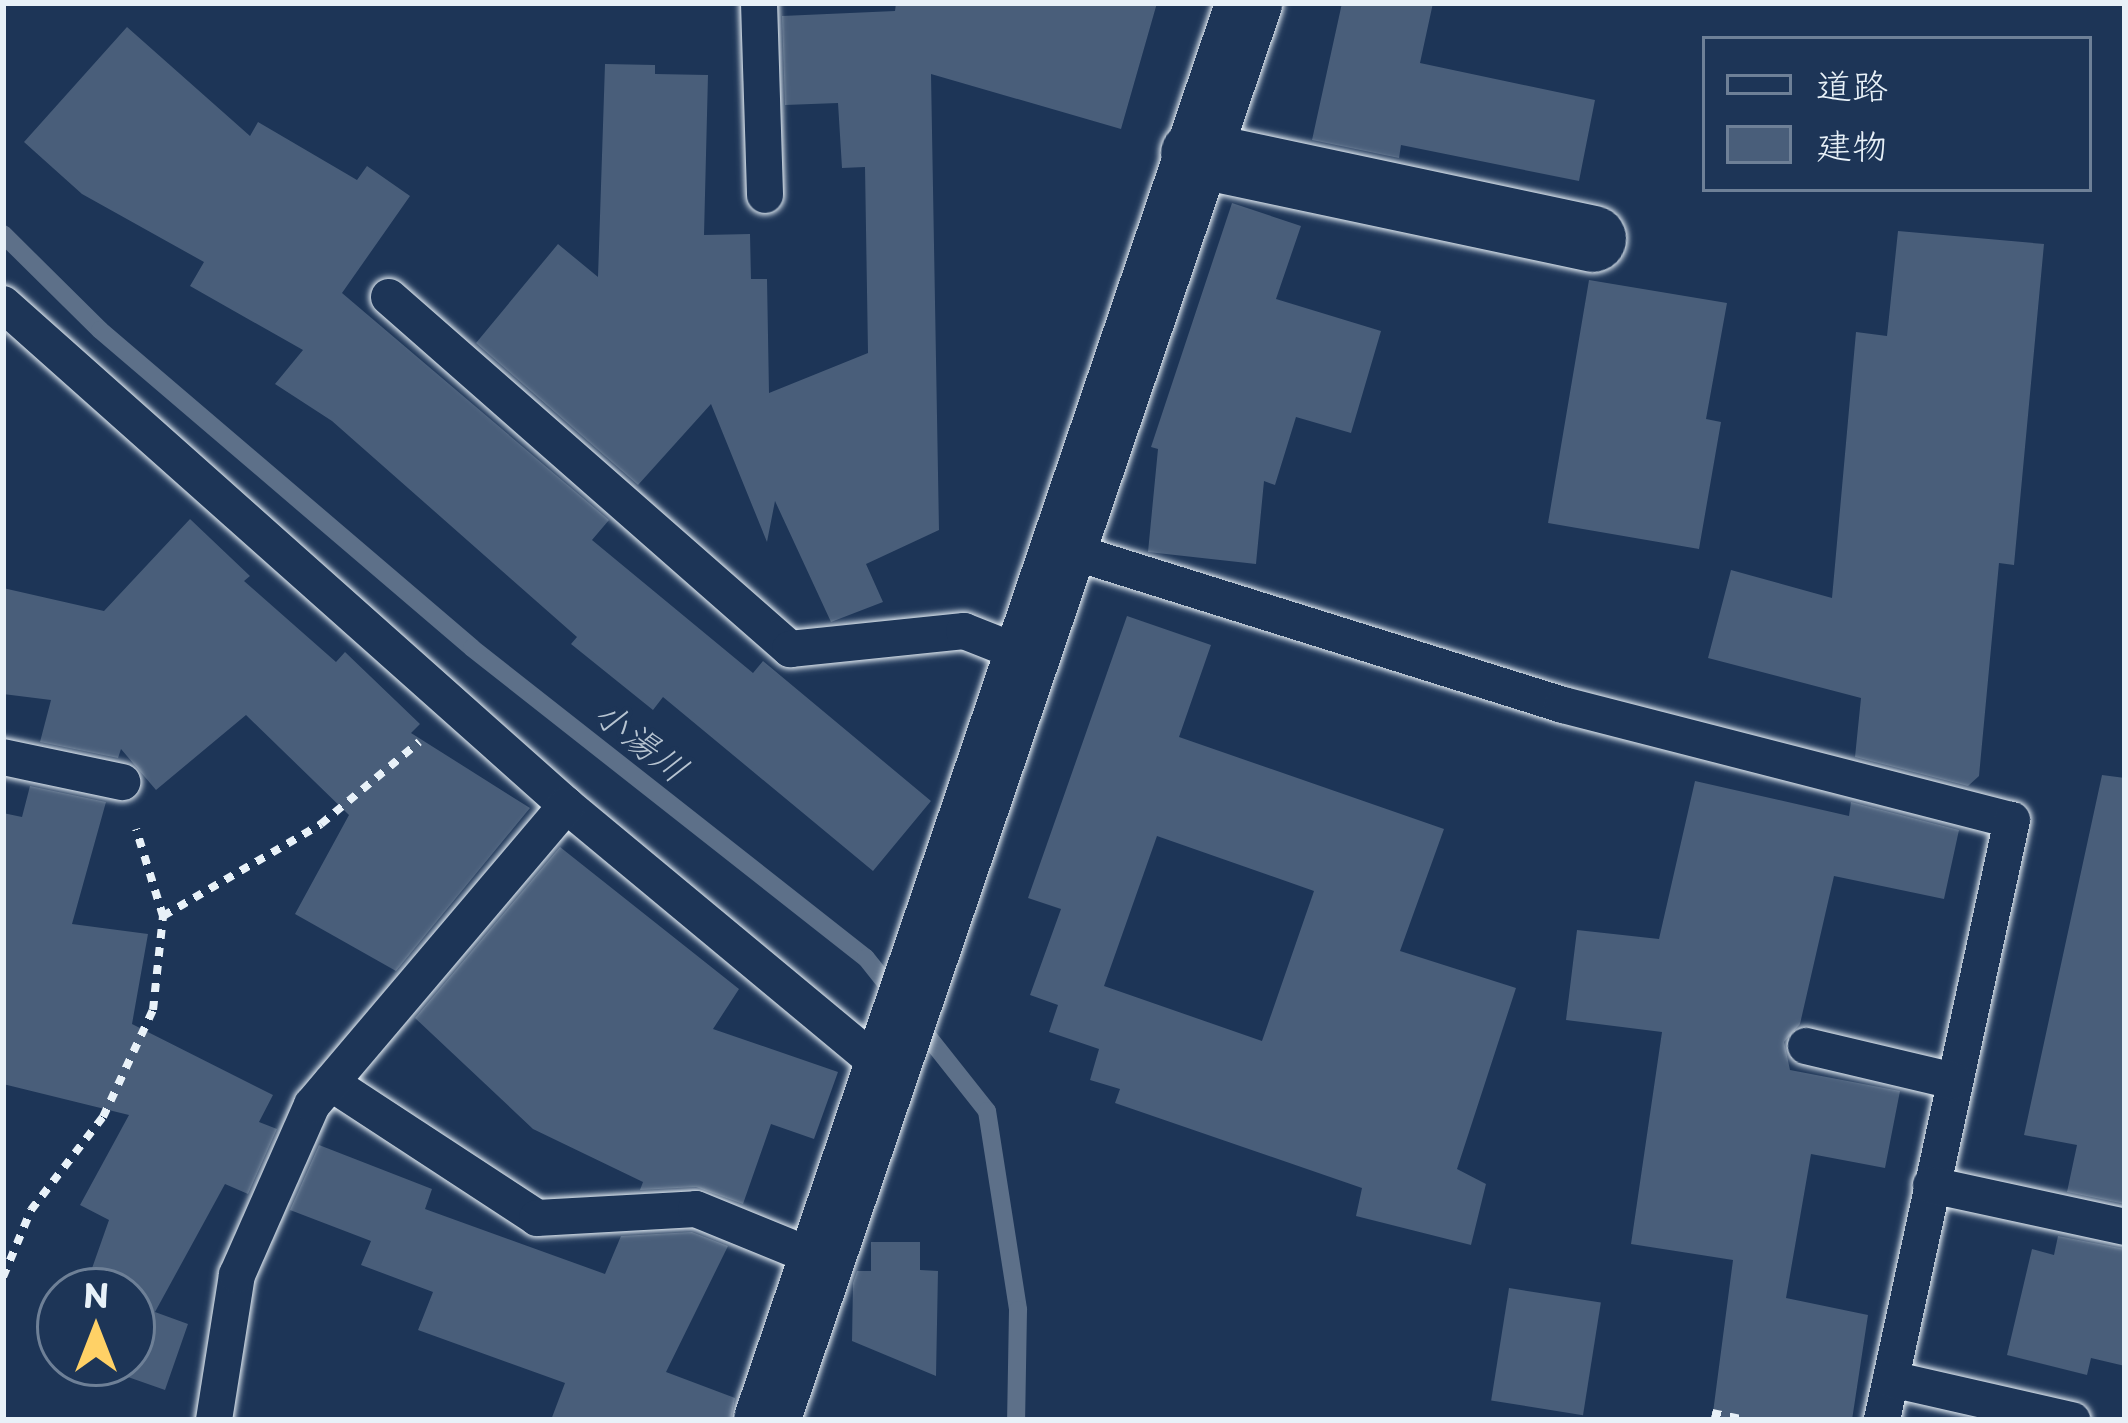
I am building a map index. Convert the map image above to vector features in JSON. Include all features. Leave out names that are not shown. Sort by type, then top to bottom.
[{"type":"street","points":[[767,1420],[1249,3]]},
{"type":"street","points":[[1194,154],[1593,239]]},
{"type":"lane","points":[[759,3],[765,195]]},
{"type":"lane","points":[[389,297],[790,649],[964,631],[1025,655]]},
{"type":"lane","points":[[3,304],[566,805],[887,1061]]},
{"type":"lane","points":[[1064,549],[1563,705],[2012,820],[1882,1420]]},
{"type":"lane","points":[[3,757],[122,782]]},
{"type":"lane","points":[[214,1420],[237,1275],[331,1083],[566,805]]},
{"type":"lane","points":[[1806,1046],[1954,1081]]},
{"type":"lane","points":[[331,1083],[537,1218],[696,1209],[820,1260]]},
{"type":"lane","points":[[1931,1186],[2125,1227]]},
{"type":"lane","points":[[1891,1379],[2072,1420]]},
{"type":"path","points":[[163,916],[321,824],[460,708]]},
{"type":"path","points":[[3,1277],[31,1210],[103,1118],[153,1010],[163,916],[122,782]]},
{"type":"path","points":[[1712,1412],[1746,1420]]},
{"type":"building","points":[[896,3],[1157,3],[1121,129],[931,74],[939,530],[866,564],[883,602],[831,622],[775,501],[767,542],[711,404],[638,485],[476,343],[558,244],[598,277],[605,64],[655,65],[655,74],[708,75],[704,235],[750,234],[751,279],[767,279],[769,393],[868,353],[865,167],[842,168],[838,103],[785,105],[782,16],[895,11]]},
{"type":"building","points":[[1342,3],[1433,3],[1420,63],[1595,100],[1579,181],[1401,145],[1399,158],[1312,140]]},
{"type":"building","points":[[127,27],[250,136],[258,122],[357,180],[367,166],[410,196],[342,293],[609,520],[592,540],[753,673],[763,661],[931,801],[873,871],[663,697],[653,710],[571,644],[577,637],[332,421],[275,384],[303,350],[190,286],[204,262],[82,194],[24,142]]},
{"type":"building","points":[[1232,203],[1301,226],[1276,299],[1381,331],[1351,433],[1296,417],[1275,485],[1264,481],[1256,564],[1148,552],[1158,449],[1151,447]]},
{"type":"building","points":[[1898,231],[2044,244],[2014,565],[1999,563],[1979,776],[1968,786],[1855,757],[1861,698],[1708,658],[1731,570],[1832,598],[1856,332],[1887,336]]},
{"type":"building","points":[[1589,280],[1727,303],[1706,419],[1721,422],[1699,549],[1548,523]]},
{"type":"building","points":[[190,519],[250,576],[244,581],[336,662],[345,652],[420,724],[411,733],[530,808],[396,971],[295,914],[349,815],[246,715],[156,790],[121,749],[118,758],[40,742],[51,700],[3,694],[3,588],[104,611]]},
{"type":"building","points":[[1127,616],[1211,645],[1179,737],[1444,829],[1400,951],[1516,988],[1457,1169],[1486,1184],[1471,1245],[1356,1216],[1362,1188],[1115,1103],[1120,1089],[1090,1080],[1099,1049],[1049,1032],[1058,1005],[1030,995],[1061,909],[1028,898]],"holes":[[[1157,836],[1314,891],[1262,1041],[1104,986]]]},
{"type":"building","points":[[2102,775],[2125,778],[2125,1204],[2067,1192],[2077,1145],[2024,1135]]},
{"type":"building","points":[[1695,781],[1849,816],[1851,802],[1959,830],[1944,899],[1834,876],[1800,1024],[1784,1042],[1790,1070],[1900,1091],[1885,1168],[1811,1154],[1786,1298],[1868,1315],[1852,1420],[1712,1420],[1733,1260],[1631,1244],[1662,1032],[1566,1020],[1577,930],[1659,939]]},
{"type":"building","points":[[30,786],[106,802],[72,924],[148,934],[132,1024],[273,1095],[259,1122],[277,1129],[248,1194],[225,1184],[156,1310],[156,1267],[92,1267],[109,1220],[80,1205],[129,1115],[3,1084],[3,813],[22,817]]},
{"type":"building","points":[[560,847],[739,989],[713,1029],[838,1072],[814,1139],[771,1124],[743,1204],[696,1187],[640,1190],[643,1182],[533,1129],[415,1018]]},
{"type":"building","points":[[319,1145],[432,1189],[425,1209],[605,1274],[621,1236],[692,1232],[728,1246],[666,1372],[735,1398],[731,1420],[551,1420],[565,1383],[418,1330],[433,1292],[361,1265],[371,1241],[290,1210]]},
{"type":"building","points":[[2058,1236],[2125,1249],[2125,1366],[2091,1358],[2087,1375],[2007,1355],[2032,1249],[2054,1255]]},
{"type":"building","points":[[871,1242],[920,1242],[920,1270],[938,1271],[936,1376],[852,1341],[853,1283],[857,1271],[871,1271]]},
{"type":"building","points":[[1509,1288],[1601,1303],[1583,1415],[1491,1401]]},
{"type":"building","points":[[156,1312],[188,1324],[165,1390],[156,1387]]},
{"type":"waterway","name":"小湯川","points":[[3,234],[100,330],[472,648],[866,958],[897,997]]},
{"type":"waterway","name":"小湯川","points":[[918,1024],[987,1111],[1018,1310],[1016,1420]]}]
